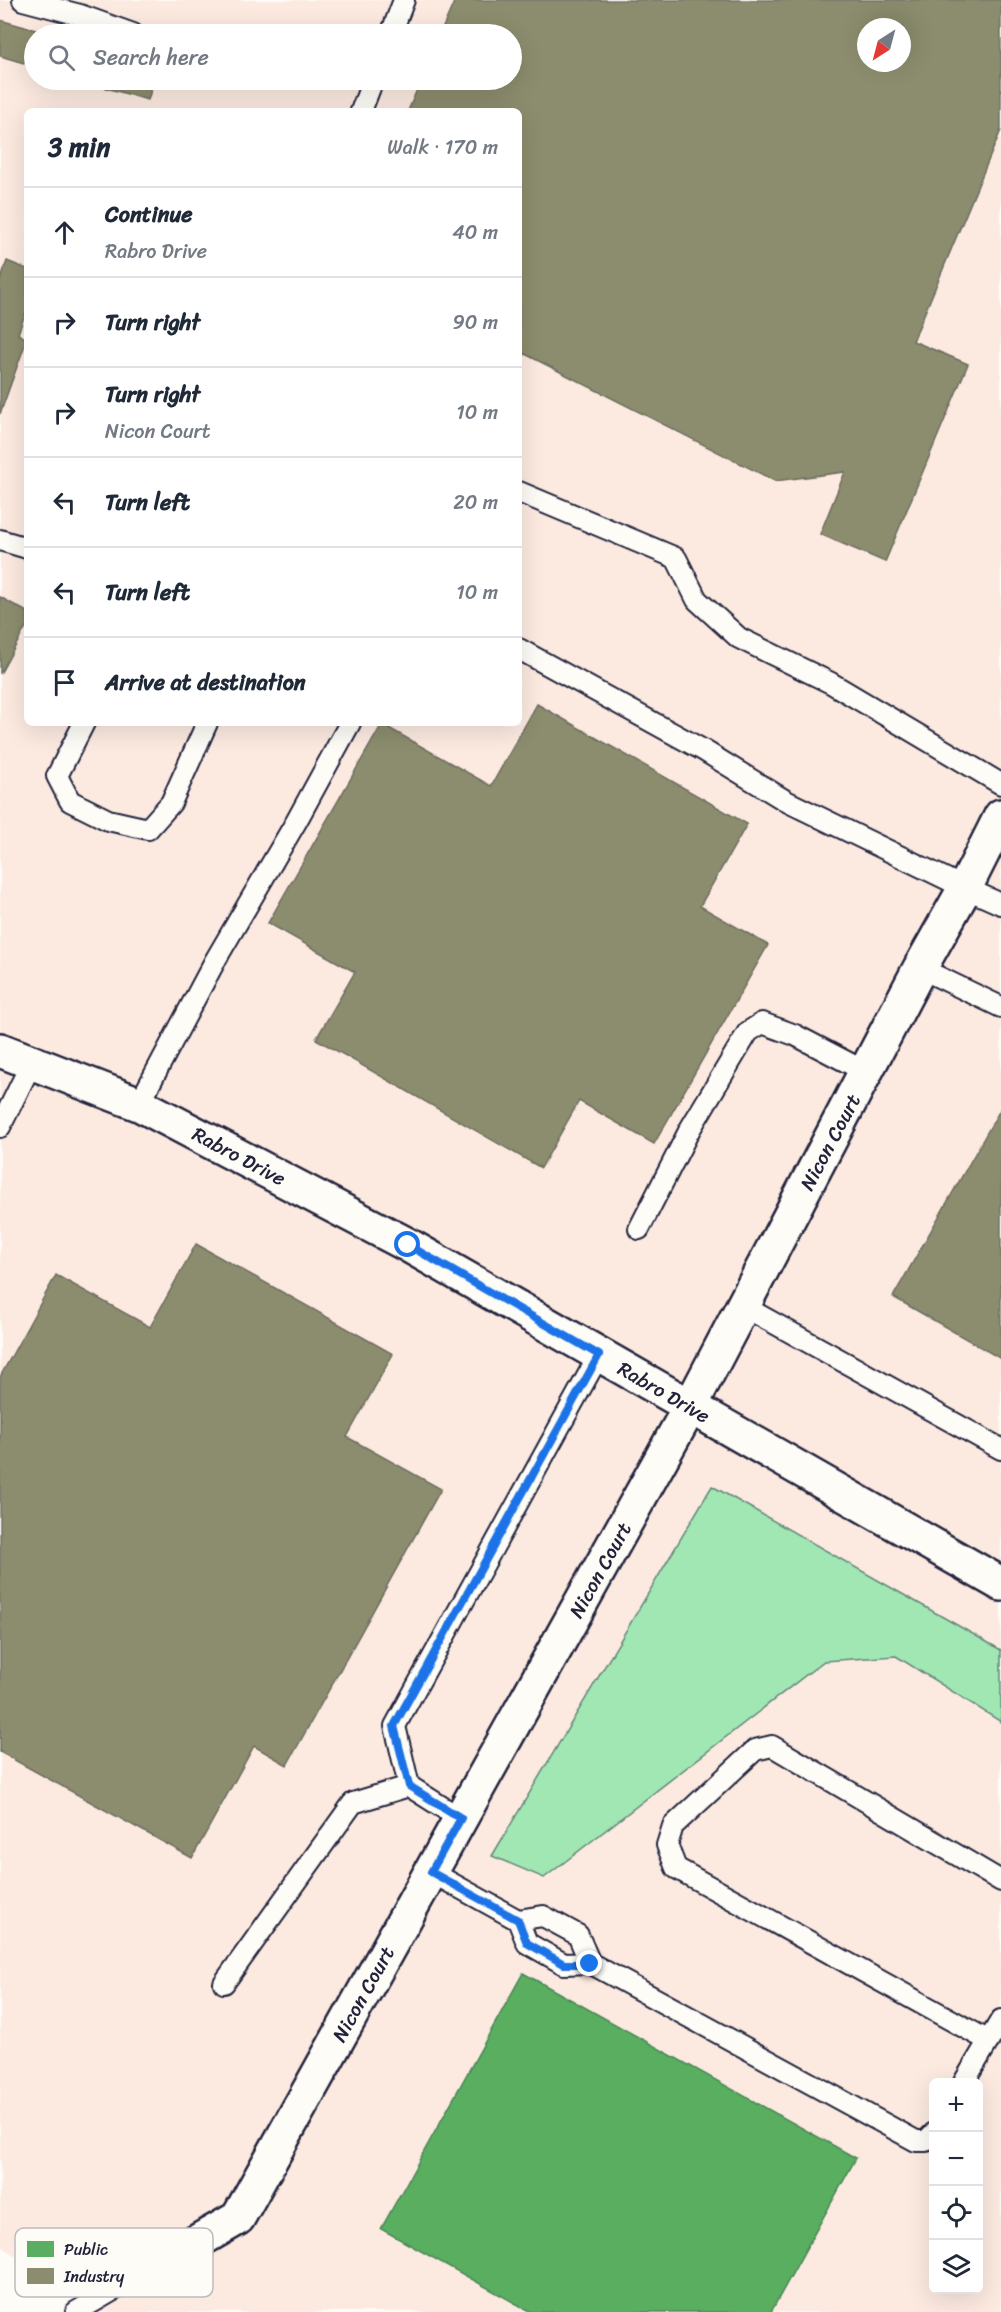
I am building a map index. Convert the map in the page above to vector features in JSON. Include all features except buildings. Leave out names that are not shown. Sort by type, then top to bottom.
[{"type":"street","name":"Nicon Court","points":[[213,2232],[238,2218],[690,1407],[1001,816]]},
{"type":"street","name":"Rabro Drive","points":[[0,1050],[139,1104],[408,1245],[1001,1584]]},
{"type":"lane","points":[[23,0],[105,24]]},
{"type":"lane","points":[[395,24],[404,0]]},
{"type":"lane","points":[[362,108],[369,90]]},
{"type":"lane","points":[[522,493],[676,558],[697,600],[739,638],[831,683],[1001,784]]},
{"type":"lane","points":[[0,540],[24,547]]},
{"type":"lane","points":[[522,652],[703,750],[786,801],[1001,904]]},
{"type":"lane","points":[[82,726],[57,776],[70,801],[108,820],[148,829],[171,803],[206,726]]},
{"type":"lane","points":[[139,1104],[216,959],[296,822],[348,726]]},
{"type":"lane","points":[[921,968],[1001,1007]]},
{"type":"lane","points":[[639,1229],[690,1129],[748,1032],[762,1023],[795,1035],[866,1072]]},
{"type":"lane","points":[[0,1127],[32,1062]]},
{"type":"lane","points":[[743,1306],[1001,1449]]},
{"type":"lane","points":[[461,1818],[409,1786],[394,1726],[599,1355]]},
{"type":"lane","points":[[989,2041],[676,1868],[667,1845],[673,1826],[755,1750],[772,1746],[1001,1881]]},
{"type":"lane","points":[[224,1983],[353,1803],[409,1786]]},
{"type":"lane","points":[[431,1872],[518,1920],[543,1916],[578,1935],[590,1964]]},
{"type":"lane","points":[[518,1920],[527,1943],[564,1964],[590,1964],[916,2141],[926,2141],[929,2138]]},
{"type":"lane","points":[[966,2078],[1001,2020]]},
{"type":"lane","points":[[76,2312],[102,2297]]},
{"type":"shaded area","points":[[0,0],[1001,0],[1001,2312],[96,2312],[75,2297],[213,2297],[213,2228],[15,2228],[15,2255],[0,2245]]},
{"type":"green space","points":[[712,1486],[1001,1650],[1001,1722],[896,1656],[824,1661],[544,1878],[492,1856]]},
{"type":"route","points":[[408,1245],[599,1355],[394,1726],[409,1786],[461,1818],[431,1872],[518,1920],[527,1943],[564,1964],[590,1964]]}]
